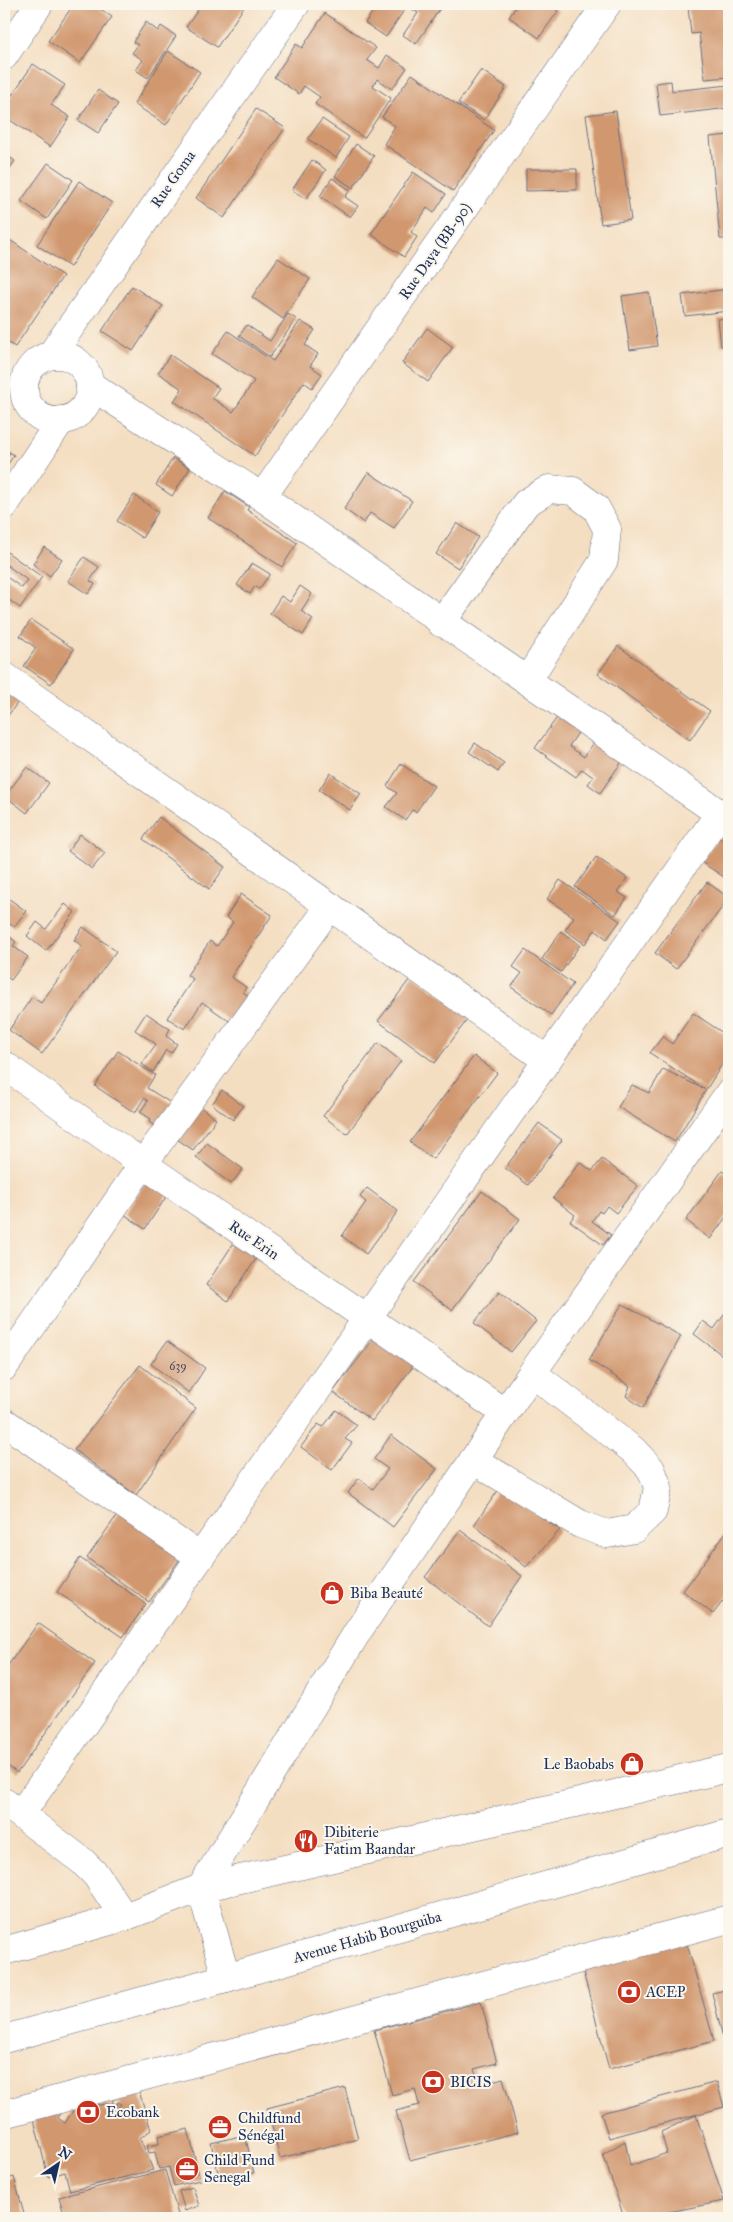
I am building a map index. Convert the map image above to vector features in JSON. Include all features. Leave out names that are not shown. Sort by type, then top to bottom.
[{"type":"street","points":[[4,56],[39,4]]},
{"type":"street","name":"Rue Goma","points":[[51,355],[296,4]]},
{"type":"street","name":"Rue Daya (BB-90)","points":[[262,497],[608,4]]},
{"type":"street","points":[[51,355],[65,355],[78,361],[86,372],[90,385],[89,398],[83,408],[73,417],[61,420],[43,417],[15,390],[24,386],[32,366],[40,359],[51,355]]},
{"type":"street","points":[[90,385],[262,497],[724,817],[547,1060],[200,1556],[12,1808],[82,1860],[96,1875],[124,1918]]},
{"type":"street","points":[[4,506],[61,420]]},
{"type":"street","points":[[441,622],[526,503],[550,489],[573,492],[596,508],[607,529],[604,560],[527,681]]},
{"type":"street","points":[[4,676],[547,1060]]},
{"type":"street","points":[[4,1367],[144,1164],[330,906]]},
{"type":"street","name":"Rue Erin","points":[[4,1065],[505,1413]]},
{"type":"street","points":[[226,1978],[202,1888],[358,1631],[532,1373],[729,1092]]},
{"type":"street","points":[[473,1460],[580,1524],[607,1534],[634,1529],[653,1511],[658,1487],[651,1470],[633,1450],[532,1373]]},
{"type":"street","points":[[4,1422],[200,1556]]},
{"type":"street","points":[[4,1950],[124,1918],[202,1888],[729,1768]]},
{"type":"street","name":"Avenue Habib Bourguiba","points":[[4,2039],[226,1978],[729,1833]]},
{"type":"street","points":[[4,2114],[729,1919]]},
{"type":"building","points":[[74,4],[93,4],[112,17],[80,63],[48,41]]},
{"type":"building","points":[[202,4],[246,4],[217,47],[186,27]]},
{"type":"building","points":[[378,4],[443,4],[416,44],[403,35],[418,13],[407,6],[386,37],[365,23]]},
{"type":"building","points":[[518,4],[556,4],[554,8],[558,11],[539,38],[509,17]]},
{"type":"building","points":[[729,4],[729,77],[705,79],[699,33],[691,34],[688,7]]},
{"type":"building","points":[[325,13],[376,48],[367,60],[379,68],[387,55],[407,68],[392,89],[377,79],[373,86],[391,98],[364,138],[315,104],[320,97],[304,86],[299,94],[274,77],[296,44],[302,48]]},
{"type":"building","points":[[146,22],[158,31],[161,26],[176,36],[148,78],[136,70],[143,60],[132,53],[138,45],[133,42]]},
{"type":"building","points":[[168,51],[200,72],[166,125],[134,104]]},
{"type":"building","points":[[33,64],[65,85],[51,105],[70,117],[50,147],[4,116],[4,107]]},
{"type":"building","points":[[481,70],[506,87],[484,120],[458,103]]},
{"type":"building","points":[[412,74],[494,130],[453,191],[384,144],[395,126],[382,117]]},
{"type":"building","points":[[671,81],[672,91],[729,85],[729,108],[660,116],[656,83]]},
{"type":"building","points":[[98,90],[118,104],[98,133],[78,120]]},
{"type":"building","points":[[256,109],[285,128],[224,218],[196,198]]},
{"type":"building","points":[[616,111],[631,220],[601,224],[586,115]]},
{"type":"building","points":[[322,119],[349,137],[336,158],[308,139]]},
{"type":"building","points":[[729,135],[729,239],[720,239],[710,137]]},
{"type":"building","points":[[356,144],[374,156],[353,188],[335,176]]},
{"type":"building","points":[[4,153],[15,161],[4,177]]},
{"type":"building","points":[[312,160],[326,170],[306,199],[292,190]]},
{"type":"building","points":[[48,163],[73,180],[47,219],[21,201]]},
{"type":"building","points":[[526,169],[577,169],[577,190],[526,191]]},
{"type":"building","points":[[413,172],[446,194],[434,213],[427,208],[411,232],[417,237],[404,257],[371,234]]},
{"type":"building","points":[[332,178],[350,190],[345,197],[358,206],[350,217],[320,196]]},
{"type":"building","points":[[79,181],[112,203],[70,267],[37,245]]},
{"type":"building","points":[[4,236],[63,276],[15,347],[4,340]]},
{"type":"building","points":[[278,258],[310,279],[283,319],[252,297]]},
{"type":"building","points":[[132,286],[163,306],[133,351],[102,331]]},
{"type":"building","points":[[729,289],[729,311],[685,316],[682,295]]},
{"type":"building","points":[[649,292],[657,346],[630,350],[622,296]]},
{"type":"building","points":[[288,314],[296,319],[270,357],[239,336],[247,325],[270,341]]},
{"type":"building","points":[[729,318],[729,345],[721,346],[718,319]]},
{"type":"building","points":[[300,321],[315,330],[305,345],[318,354],[310,366],[322,374],[312,388],[304,382],[255,456],[174,401],[182,389],[158,373],[170,355],[219,388],[212,398],[233,412],[254,381],[212,354],[228,331],[273,361]]},
{"type":"building","points":[[427,328],[453,347],[428,382],[402,363]]},
{"type":"building","points":[[9,452],[14,455],[4,470],[4,460]]},
{"type":"building","points":[[173,458],[190,468],[172,496],[156,485]]},
{"type":"building","points":[[368,472],[412,501],[394,528],[370,513],[364,523],[344,509]]},
{"type":"building","points":[[225,491],[249,507],[247,510],[297,543],[282,567],[208,518]]},
{"type":"building","points":[[134,495],[158,512],[142,538],[117,521]]},
{"type":"building","points":[[457,523],[478,537],[458,568],[436,554]]},
{"type":"building","points":[[44,547],[62,559],[50,576],[33,564]]},
{"type":"building","points":[[7,552],[42,577],[20,608],[4,596],[4,575],[22,588],[27,580],[4,563]]},
{"type":"building","points":[[84,557],[99,567],[90,581],[95,584],[88,594],[68,581]]},
{"type":"building","points":[[252,563],[270,574],[259,589],[255,586],[250,594],[237,585]]},
{"type":"building","points":[[300,586],[312,594],[301,611],[313,619],[303,635],[270,613],[281,596],[290,602]]},
{"type":"building","points":[[31,620],[74,649],[51,684],[24,666],[36,648],[20,636]]},
{"type":"building","points":[[618,646],[710,711],[690,740],[598,674]]},
{"type":"building","points":[[4,687],[20,699],[4,721]]},
{"type":"building","points":[[561,712],[582,727],[569,746],[584,757],[597,738],[625,757],[600,793],[588,784],[593,777],[582,769],[576,777],[535,748]]},
{"type":"building","points":[[475,743],[504,763],[498,772],[469,752]]},
{"type":"building","points":[[401,764],[434,786],[416,812],[412,810],[405,820],[386,807],[397,793],[387,786]]},
{"type":"building","points":[[27,767],[49,783],[27,813],[5,796]]},
{"type":"building","points":[[330,773],[361,794],[350,810],[319,790]]},
{"type":"building","points":[[159,817],[225,867],[209,889],[143,839]]},
{"type":"building","points":[[80,834],[105,853],[92,869],[68,851]]},
{"type":"building","points":[[718,837],[729,844],[729,875],[727,879],[701,862]]},
{"type":"building","points":[[596,857],[627,878],[618,892],[627,898],[615,915],[575,887]]},
{"type":"building","points":[[560,880],[620,921],[607,939],[595,930],[585,944],[565,930],[574,917],[547,899]]},
{"type":"building","points":[[707,882],[729,898],[676,969],[655,953]]},
{"type":"building","points":[[241,894],[272,915],[231,977],[246,987],[243,992],[250,997],[232,1023],[202,1002],[185,1029],[167,1018],[193,979],[187,975],[210,941],[217,946],[233,922],[226,917]]},
{"type":"building","points":[[8,898],[26,911],[14,927],[4,920],[4,903]]},
{"type":"building","points":[[65,904],[75,912],[46,951],[27,936],[37,922],[46,929]]},
{"type":"building","points":[[83,927],[116,951],[42,1054],[9,1030],[32,997],[41,1003],[82,946],[74,940]]},
{"type":"building","points":[[561,931],[580,945],[561,972],[542,959]]},
{"type":"building","points":[[4,932],[16,942],[13,946],[28,957],[11,980],[4,975]]},
{"type":"building","points":[[525,950],[573,984],[551,1015],[511,987],[522,973],[513,967]]},
{"type":"building","points":[[413,975],[470,1016],[435,1063],[378,1021]]},
{"type":"building","points":[[146,1013],[170,1029],[166,1036],[177,1044],[171,1053],[166,1050],[153,1072],[142,1064],[156,1044],[135,1030]]},
{"type":"building","points":[[693,1013],[729,1037],[729,1053],[706,1090],[650,1053],[663,1036],[672,1044]]},
{"type":"building","points":[[378,1043],[401,1061],[347,1134],[323,1116]]},
{"type":"building","points":[[118,1051],[155,1075],[147,1088],[177,1107],[162,1131],[149,1122],[151,1119],[140,1112],[148,1101],[144,1098],[135,1113],[95,1086]]},
{"type":"building","points":[[474,1056],[497,1073],[433,1159],[410,1142]]},
{"type":"building","points":[[663,1069],[706,1090],[675,1142],[618,1107],[632,1085],[649,1093]]},
{"type":"building","points":[[222,1090],[243,1106],[233,1120],[212,1104]]},
{"type":"building","points":[[198,1105],[216,1119],[193,1150],[174,1137]]},
{"type":"building","points":[[539,1123],[562,1140],[528,1185],[505,1168]]},
{"type":"building","points":[[207,1143],[243,1169],[231,1184],[196,1157]]},
{"type":"building","points":[[602,1159],[638,1186],[616,1213],[607,1206],[602,1213],[599,1211],[592,1221],[611,1235],[603,1245],[570,1221],[575,1215],[553,1198],[580,1162],[592,1171]]},
{"type":"building","points":[[722,1171],[729,1176],[729,1213],[710,1239],[686,1220]]},
{"type":"building","points":[[147,1181],[168,1194],[145,1229],[124,1214]]},
{"type":"building","points":[[367,1188],[398,1211],[366,1254],[342,1236],[366,1202],[360,1197]]},
{"type":"building","points":[[482,1191],[520,1219],[452,1310],[414,1282]]},
{"type":"building","points":[[235,1241],[258,1256],[228,1301],[206,1285]]},
{"type":"building","points":[[499,1292],[536,1321],[511,1352],[474,1323]]},
{"type":"building","points":[[622,1304],[681,1336],[643,1408],[626,1396],[630,1386],[589,1360]]},
{"type":"building","points":[[729,1308],[729,1360],[694,1334],[703,1321],[714,1329]]},
{"type":"building","points":[[378,1333],[417,1361],[372,1421],[333,1392]]},
{"type":"building","points":[[167,1341],[205,1368],[189,1393],[151,1364]]},
{"type":"building","points":[[140,1365],[196,1408],[136,1495],[74,1450]]},
{"type":"building","points":[[336,1410],[357,1425],[345,1439],[352,1443],[332,1470],[301,1447],[318,1424],[323,1427]]},
{"type":"building","points":[[391,1435],[437,1469],[393,1527],[348,1493],[359,1478],[373,1489],[388,1469],[374,1459]]},
{"type":"building","points":[[499,1489],[560,1530],[526,1567],[474,1525]]},
{"type":"building","points":[[120,1511],[183,1555],[149,1602],[87,1558]]},
{"type":"building","points":[[729,1528],[729,1593],[713,1614],[683,1591]]},
{"type":"building","points":[[460,1530],[522,1576],[488,1626],[425,1577]]},
{"type":"building","points":[[80,1558],[146,1604],[123,1637],[57,1592]]},
{"type":"building","points":[[38,1623],[95,1663],[17,1773],[4,1763],[4,1671]]},
{"type":"building","points":[[686,1940],[714,2041],[609,2069],[582,1968]]},
{"type":"building","points":[[729,1989],[729,2041],[724,2042],[712,1993]]},
{"type":"building","name":"BICIS","points":[[481,2002],[497,2063],[474,2069],[479,2085],[503,2078],[518,2132],[410,2160],[396,2111],[419,2105],[415,2089],[392,2095],[374,2030]]},
{"type":"building","points":[[717,2082],[724,2107],[609,2138],[601,2113]]},
{"type":"building","points":[[345,2088],[358,2139],[280,2158],[267,2108]]},
{"type":"building","points":[[139,2091],[151,2130],[140,2138],[153,2170],[70,2191],[65,2172],[48,2177],[33,2115],[54,2109],[60,2113],[58,2118],[65,2123],[74,2109],[79,2112],[81,2109],[78,2107],[89,2099],[99,2105],[106,2104],[116,2110],[121,2104],[118,2102],[116,2105],[112,2102],[117,2094]]},
{"type":"building","points":[[696,2115],[724,2201],[639,2218],[624,2218],[603,2154],[625,2141],[630,2166],[667,2153],[661,2132]]},
{"type":"building","points":[[188,2129],[200,2180],[174,2186],[169,2167],[159,2169],[155,2152],[149,2153],[147,2146],[159,2144],[158,2136]]},
{"type":"building","points":[[245,2135],[254,2173],[220,2181],[211,2143]]},
{"type":"building","points":[[165,2170],[179,2218],[65,2218],[59,2197]]},
{"type":"building","points":[[14,2177],[25,2218],[4,2218],[4,2180]]},
{"type":"building","points":[[193,2187],[199,2206],[185,2211],[179,2191]]},
{"type":"place","name":"Biba Beauté","points":[[332,1593]]},
{"type":"place","name":"Le Baobabs","points":[[632,1764]]},
{"type":"place","name":"Dibiterie Fatim Baandar","points":[[306,1841]]},
{"type":"place","name":"ACEP","points":[[629,1992]]},
{"type":"place","name":"BICIS","points":[[433,2082]]},
{"type":"place","name":"Ecobank","points":[[88,2112]]},
{"type":"place","name":"Childfund Sénégal","points":[[220,2127]]},
{"type":"place","name":"Child Fund Senegal","points":[[187,2169]]}]
